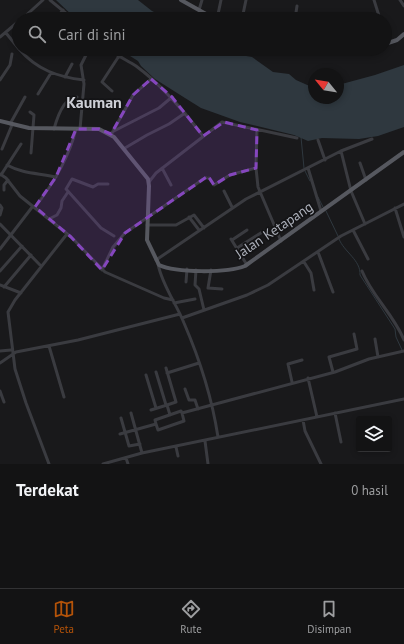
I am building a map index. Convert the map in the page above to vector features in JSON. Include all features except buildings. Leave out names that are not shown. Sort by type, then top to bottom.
[{"type":"main road","points":[[182,0],[203,12]]},
{"type":"main road","points":[[392,41],[397,40],[404,34]]},
{"type":"main road","points":[[0,120],[11,125],[33,128],[99,129],[112,133],[146,175],[149,182],[147,226],[148,243],[157,262]]},
{"type":"main road","name":"Jalan Ketapang","points":[[157,262],[169,268],[196,270],[234,270],[247,265],[305,222],[404,153]]},
{"type":"street","points":[[30,12],[43,0]]},
{"type":"street","points":[[50,0],[63,10]]},
{"type":"street","points":[[199,10],[202,0]]},
{"type":"street","points":[[218,12],[221,0]]},
{"type":"street","points":[[243,12],[246,0]]},
{"type":"street","points":[[374,0],[378,12]]},
{"type":"street","points":[[400,0],[404,6]]},
{"type":"street","points":[[296,12],[297,6]]},
{"type":"street","points":[[0,37],[12,27]]},
{"type":"street","points":[[6,32],[12,40]]},
{"type":"street","points":[[0,80],[10,65],[12,54]]},
{"type":"street","points":[[26,56],[33,64],[52,73],[84,80]]},
{"type":"street","points":[[0,249],[56,177],[78,129],[84,80],[81,63],[85,56]]},
{"type":"street","points":[[112,91],[102,82],[119,56],[135,66],[172,97],[203,136]]},
{"type":"street","points":[[65,77],[72,64]]},
{"type":"street","points":[[38,94],[52,73]]},
{"type":"street","points":[[112,133],[133,95],[151,79]]},
{"type":"street","points":[[2,149],[11,125],[25,97]]},
{"type":"street","points":[[112,133],[159,108],[172,97]]},
{"type":"street","points":[[54,129],[67,101],[71,98],[77,98]]},
{"type":"street","points":[[30,112],[34,114],[31,153]]},
{"type":"street","points":[[125,148],[169,124],[185,113]]},
{"type":"street","points":[[149,182],[162,168],[203,136],[224,122],[297,138]]},
{"type":"street","points":[[257,130],[256,168],[259,191],[281,241]]},
{"type":"street","points":[[218,437],[213,405],[197,357],[157,262],[199,230],[259,191],[341,151],[372,139]]},
{"type":"street","points":[[318,140],[325,160]]},
{"type":"street","points":[[21,144],[1,174],[8,180],[20,196],[67,234],[102,270],[115,278],[167,299],[174,301],[195,299]]},
{"type":"street","points":[[341,151],[351,191],[365,224]]},
{"type":"street","points":[[360,163],[366,180]]},
{"type":"street","points":[[7,165],[22,172],[41,173],[56,177]]},
{"type":"street","points":[[162,168],[171,184]]},
{"type":"street","points":[[102,270],[119,239],[148,216],[207,178],[214,185],[230,175],[256,168]]},
{"type":"street","points":[[308,168],[321,211]]},
{"type":"street","points":[[146,175],[156,173]]},
{"type":"street","points":[[49,219],[57,215],[61,208],[62,201],[68,192],[67,188],[72,179],[93,187],[98,184],[108,184]]},
{"type":"street","points":[[4,190],[4,185],[8,180]]},
{"type":"street","points":[[224,191],[232,208]]},
{"type":"street","points":[[68,192],[81,204],[101,228],[114,236]]},
{"type":"street","points":[[0,363],[12,354],[204,310],[262,288],[281,278],[353,230],[404,204]]},
{"type":"street","points":[[0,205],[2,210],[0,215]]},
{"type":"street","points":[[395,208],[404,237]]},
{"type":"street","points":[[147,226],[176,225],[195,215],[204,228]]},
{"type":"street","points":[[189,217],[199,230]]},
{"type":"street","points":[[0,226],[11,234],[41,266]]},
{"type":"street","points":[[247,230],[231,239],[247,265]]},
{"type":"street","points":[[353,230],[368,259]]},
{"type":"street","points":[[237,248],[264,231]]},
{"type":"street","points":[[49,464],[26,403],[12,354],[8,310],[67,234]]},
{"type":"street","points":[[0,271],[22,246]]},
{"type":"street","points":[[318,252],[333,292]]},
{"type":"street","points":[[4,287],[31,255]]},
{"type":"street","points":[[304,262],[311,274],[314,290]]},
{"type":"street","points":[[186,282],[187,269]]},
{"type":"street","points":[[196,270],[195,285],[199,289],[204,310]]},
{"type":"street","points":[[210,270],[208,288],[222,289]]},
{"type":"street","points":[[362,271],[376,295],[400,330],[404,340]]},
{"type":"street","points":[[0,285],[20,293]]},
{"type":"street","points":[[400,330],[404,329]]},
{"type":"street","points":[[333,372],[329,357],[357,349],[354,334]]},
{"type":"street","points":[[375,339],[378,357]]},
{"type":"street","points":[[49,346],[64,397]]},
{"type":"street","points":[[0,351],[11,350]]},
{"type":"street","points":[[182,413],[184,421],[158,430],[156,420],[181,411],[182,413],[213,405],[403,351]]},
{"type":"street","points":[[292,382],[288,365],[302,360]]},
{"type":"street","points":[[167,373],[199,363]]},
{"type":"street","points":[[151,410],[176,402],[166,368]]},
{"type":"street","points":[[156,372],[170,415]]},
{"type":"street","points":[[146,375],[156,408]]},
{"type":"street","points":[[308,378],[317,417]]},
{"type":"street","points":[[185,389],[189,400],[195,400],[198,409]]},
{"type":"street","points":[[0,391],[4,402]]},
{"type":"street","points":[[103,464],[218,437],[404,399]]},
{"type":"street","points":[[131,413],[137,429],[142,454]]},
{"type":"street","points":[[335,414],[341,442]]},
{"type":"street","points":[[121,418],[129,446],[140,444]]},
{"type":"street","points":[[303,420],[306,431],[321,464]]},
{"type":"street","points":[[120,434],[156,424]]},
{"type":"street","points":[[205,441],[208,464]]},
{"type":"street","points":[[176,447],[178,456]]},
{"type":"street","points":[[126,458],[128,464]]},
{"type":"highlighted area","points":[[151,79],[172,97],[203,136],[224,122],[257,130],[256,168],[230,175],[214,185],[208,176],[125,233],[102,270],[71,237],[35,207],[56,177],[76,129],[99,129],[111,134],[133,95]]},
{"type":"shaded area","points":[[56,0],[138,0],[154,12],[69,12]]},
{"type":"shaded area","points":[[130,56],[252,57],[273,72],[289,74],[296,80],[308,85],[308,104],[344,104],[344,83],[404,65],[404,127],[378,136],[359,139],[322,138],[308,141],[294,135],[240,122],[201,108],[155,79],[141,66],[138,61]]},
{"type":"waterway","points":[[301,137],[304,168]]},
{"type":"waterway","points":[[305,171],[310,181]]},
{"type":"waterway","points":[[318,197],[323,207]]},
{"type":"waterway","points":[[326,211],[338,236]]},
{"type":"waterway","points":[[339,239],[341,244],[355,260],[360,270],[360,275],[395,329],[396,337],[402,350]]},
{"type":"district","name":"Kauman","points":[[94,102]]}]
